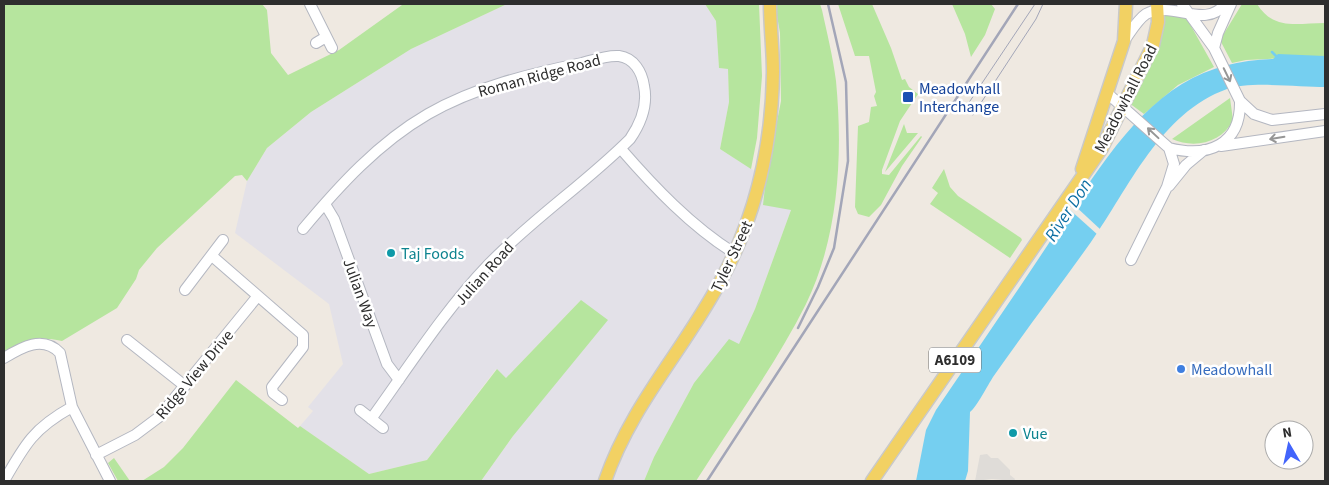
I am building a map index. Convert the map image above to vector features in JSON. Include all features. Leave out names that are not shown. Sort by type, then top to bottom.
[{"type":"main road","name":"Tyler Street","points":[[605,481],[624,434],[639,406],[720,283],[750,214],[767,150],[773,71],[770,4]]},
{"type":"main road","name":"Meadowhall Road","points":[[1078,181],[1124,41],[1126,4]]},
{"type":"main road","name":"Meadowhall Road","points":[[872,481],[1102,148],[1153,45],[1158,22],[1157,7]]},
{"type":"street","points":[[310,4],[332,48]]},
{"type":"street","points":[[1182,4],[1190,12],[1214,48],[1240,101],[1254,114],[1272,120],[1325,114]]},
{"type":"street","points":[[1157,7],[1211,14],[1226,4]]},
{"type":"street","points":[[1214,48],[1218,33],[1231,4]]},
{"type":"street","name":"Meadowhall Road","points":[[1124,41],[1143,16],[1157,7]]},
{"type":"street","points":[[316,43],[326,37]]},
{"type":"street","name":"Roman Ridge Road","points":[[303,229],[353,174],[386,144],[414,123],[451,102],[479,90],[550,69],[619,56],[634,64],[639,70],[645,90],[642,119],[630,139],[620,149]]},
{"type":"street","points":[[1107,93],[1169,148],[1180,151],[1205,150],[1218,146],[1325,131]]},
{"type":"street","points":[[1218,146],[1234,134],[1241,115],[1240,101]]},
{"type":"street","points":[[1131,260],[1167,188],[1174,164],[1169,148]]},
{"type":"street","points":[[620,149],[662,193],[711,238],[734,253]]},
{"type":"street","name":"Julian Road","points":[[371,419],[487,266],[513,240],[620,149]]},
{"type":"street","points":[[1167,188],[1186,166],[1205,150]]},
{"type":"street","name":"Julian Way","points":[[324,204],[334,219],[387,364],[399,380]]},
{"type":"street","points":[[185,290],[223,240]]},
{"type":"street","points":[[212,256],[304,339],[303,347],[272,387],[273,393],[282,400]]},
{"type":"street","name":"Ridge View Drive","points":[[96,456],[148,427],[185,386],[257,297]]},
{"type":"street","points":[[127,340],[185,386]]},
{"type":"street","points":[[4,358],[28,345],[39,343],[54,346],[60,353],[63,362],[72,407],[110,481]]},
{"type":"street","points":[[4,481],[35,433],[44,423],[72,407]]},
{"type":"street","points":[[360,410],[383,428]]},
{"type":"shaded area","points":[[507,4],[705,4],[716,21],[719,68],[728,69],[729,102],[720,149],[766,178],[791,210],[755,309],[739,345],[694,383],[654,457],[644,481],[481,481],[513,436],[581,300],[506,378],[496,369],[427,460],[369,474],[300,426],[313,411],[308,407],[343,364],[329,304],[235,233],[247,181],[267,148],[311,112],[411,49]]},
{"type":"shaded area","points":[[987,454],[991,458],[998,458],[1010,470],[1010,475],[1015,479],[1014,481],[992,479],[975,481],[980,455]]},
{"type":"green space","points":[[4,4],[262,4],[267,10],[271,53],[288,75],[339,50],[402,5],[507,4],[411,49],[311,112],[267,148],[247,181],[242,175],[235,176],[157,248],[139,270],[136,279],[117,308],[62,341],[53,339],[32,340],[4,354]]},
{"type":"green space","points":[[705,4],[759,4],[762,76],[757,138],[751,169],[720,149],[729,102],[728,69],[719,68],[716,21]]},
{"type":"green space","points":[[775,4],[820,4],[830,45],[836,81],[839,137],[836,194],[826,251],[817,278],[794,327],[696,481],[644,481],[654,457],[694,383],[729,339],[739,344],[755,309],[791,210],[763,205],[766,178],[781,101],[780,33]]},
{"type":"green space","points":[[838,4],[872,4],[891,48],[902,80],[905,79],[909,87],[918,94],[900,121],[882,174],[889,175],[922,137],[902,166],[881,205],[869,217],[858,214],[855,207],[858,126],[869,122],[871,107],[877,106],[874,96],[876,92],[869,56],[855,56]]},
{"type":"green space","points":[[952,4],[991,4],[995,9],[985,35],[971,57],[965,34]]},
{"type":"green space","points":[[1242,4],[1257,4],[1271,18],[1287,24],[1325,23],[1325,56],[1246,60],[1232,63],[1220,40]]},
{"type":"green space","points":[[1165,13],[1186,17],[1214,67],[1178,85],[1144,114],[1129,103],[1158,50]]},
{"type":"green space","points":[[1230,98],[1233,120],[1228,128],[1215,139],[1207,142],[1189,143],[1172,139]]},
{"type":"green space","points":[[904,124],[907,133],[918,133],[885,172]]},
{"type":"green space","points":[[944,169],[950,187],[958,196],[1021,238],[1022,240],[1010,258],[930,204],[938,193],[932,188]]},
{"type":"green space","points":[[581,300],[608,320],[513,436],[481,481],[142,481],[164,467],[183,448],[236,380],[298,428],[300,426],[369,474],[427,460],[497,369],[506,378]]},
{"type":"green space","points":[[114,458],[130,481],[118,481],[108,463]]},
{"type":"water","points":[[1278,54],[1325,56],[1325,87],[1248,85],[1236,87],[1203,100],[1183,115],[1148,154],[1091,242],[1005,360],[970,412],[968,471],[965,481],[916,481],[926,430],[936,410],[1108,156],[1125,135],[1162,98],[1193,78],[1226,66],[1249,61],[1273,59]]},
{"type":"pier","points":[[1073,204],[1101,230],[1098,235],[1069,209]]},
{"type":"waterway","points":[[1272,52],[1278,58]]},
{"type":"tram line","points":[[964,110],[1035,4]]},
{"type":"tram line","points":[[973,115],[1036,19],[1043,4]]},
{"type":"railway","points":[[798,328],[834,248],[848,161],[846,82],[828,4]]},
{"type":"railway","points":[[707,481],[1018,4]]},
{"type":"place","name":"Meadowhall Interchange","points":[[908,97]]},
{"type":"place","name":"Taj Foods","points":[[391,253]]},
{"type":"place","name":"Meadowhall","points":[[1181,369]]},
{"type":"place","name":"Vue","points":[[1013,433]]},
{"type":"water label","name":"River Don","points":[[1068,210]]}]
